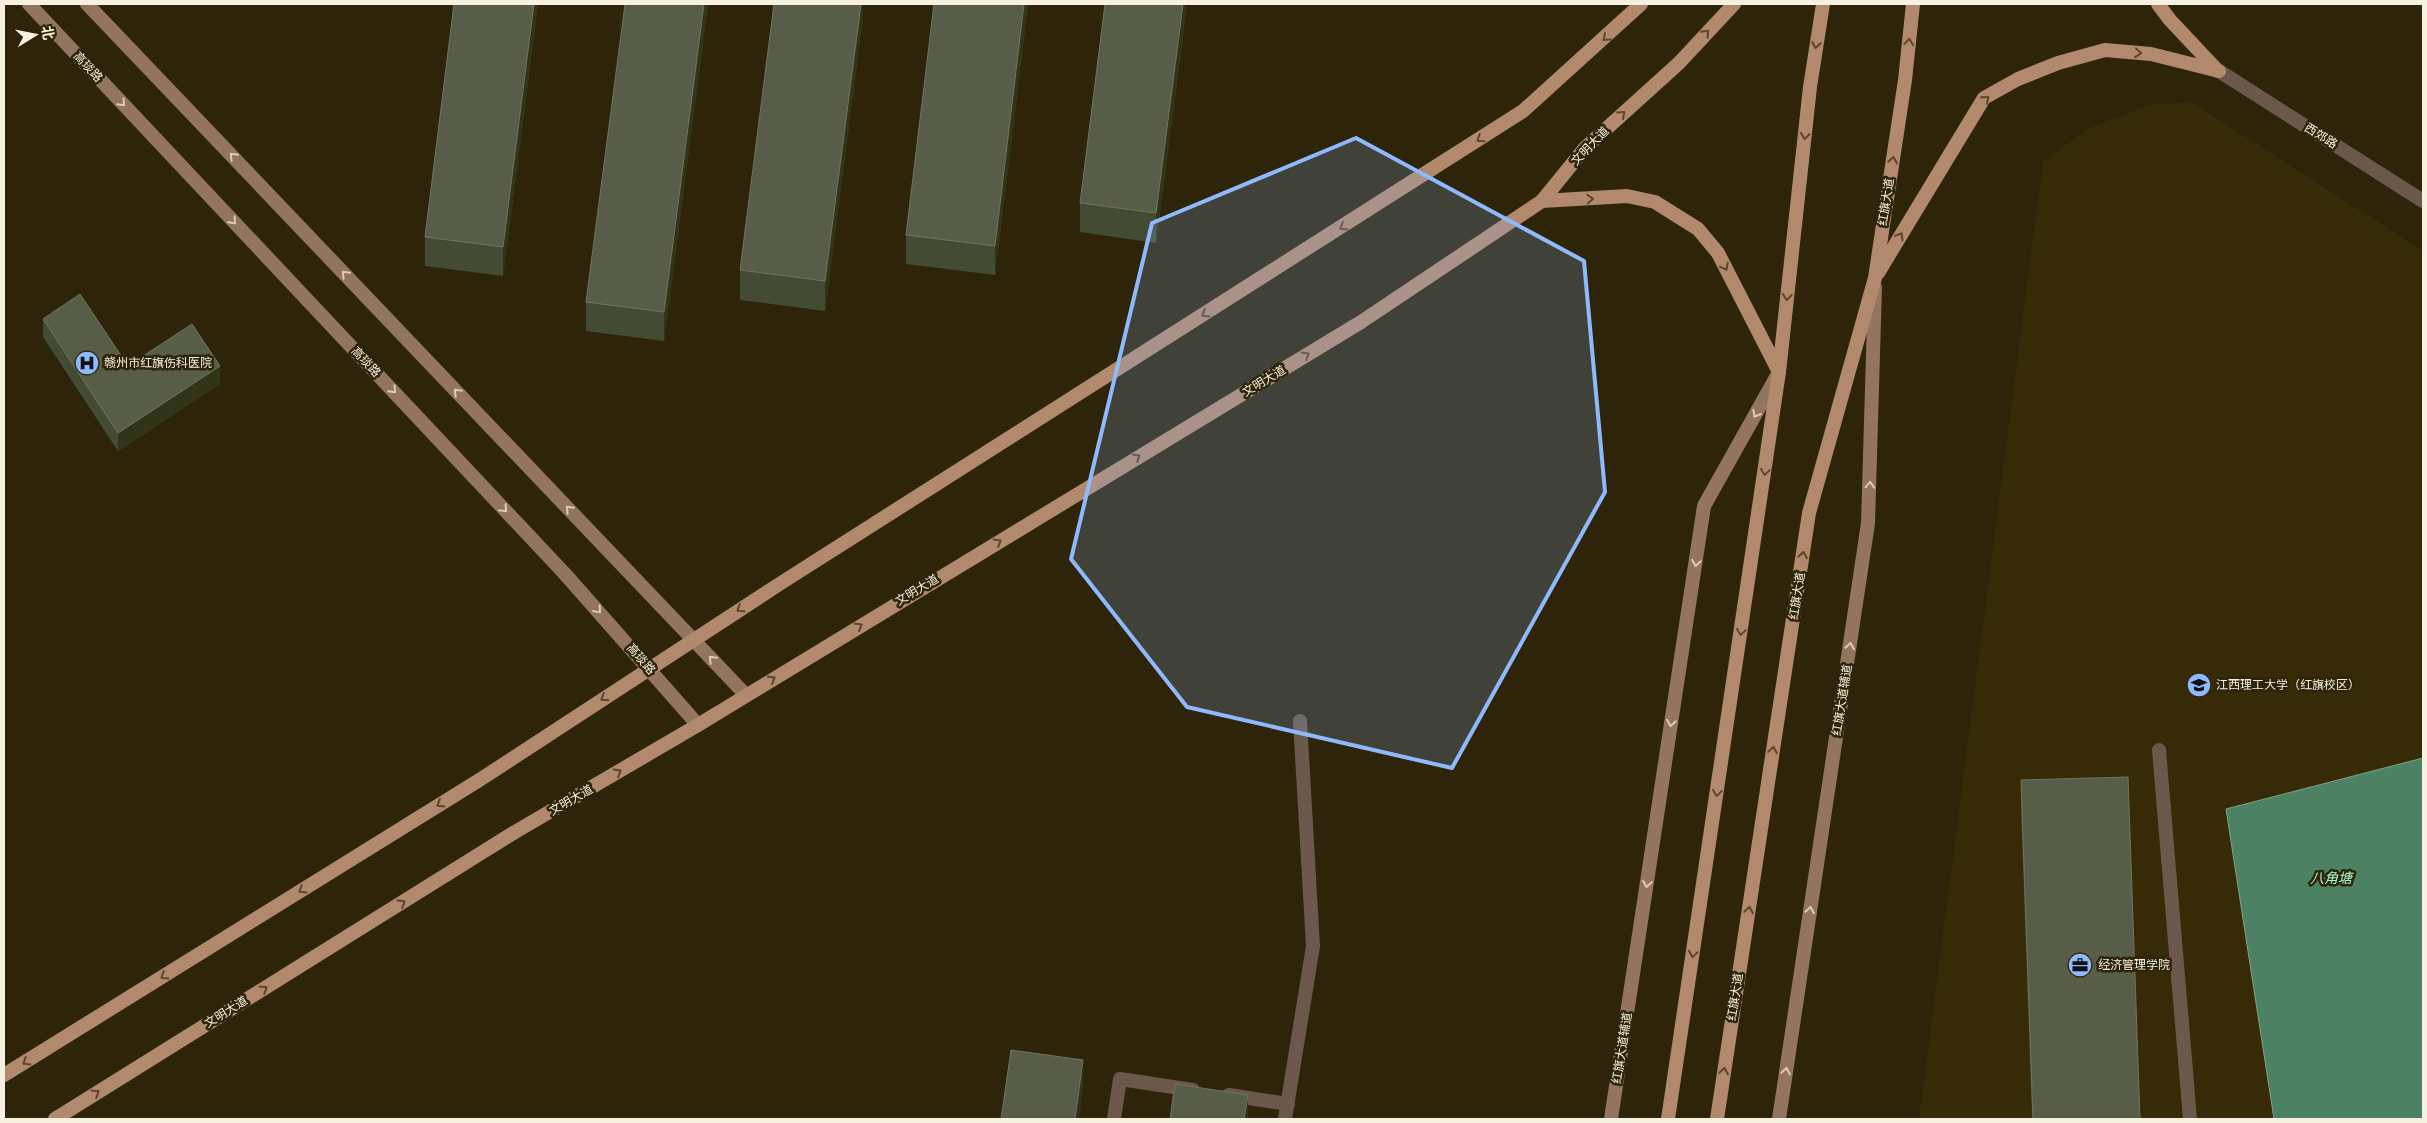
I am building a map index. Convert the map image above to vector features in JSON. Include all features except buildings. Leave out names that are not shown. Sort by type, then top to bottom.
[{"type":"main road","name":"高琰路","points":[[28,4],[559,566],[698,725]]},
{"type":"main road","points":[[88,4],[746,694]]},
{"type":"main road","points":[[4,1076],[481,778],[694,640],[1524,111],[1641,4]]},
{"type":"main road","name":"文明大道","points":[[55,1119],[515,832],[698,725],[746,694],[1360,322],[1542,202],[1585,148],[1678,63],[1734,4]]},
{"type":"main road","points":[[1668,1119],[1780,372],[1810,87],[1823,4]]},
{"type":"main road","name":"红旗大道","points":[[1717,1119],[1809,513],[1875,278],[1905,80],[1913,4]]},
{"type":"main road","points":[[2158,4],[2170,20],[2219,72]]},
{"type":"main road","points":[[1875,278],[1984,98],[2018,79],[2058,63],[2105,50],[2151,54],[2219,72]]},
{"type":"main road","points":[[1542,202],[1627,196],[1655,202],[1698,229],[1718,253],[1780,372]]},
{"type":"main road","name":"红旗大道辅道","points":[[1779,1119],[1868,523],[1875,278]]},
{"type":"main road","name":"红旗大道辅道","points":[[1611,1119],[1704,506],[1780,372]]},
{"type":"street","name":"西郊路","points":[[2219,72],[2423,201]]},
{"type":"street","points":[[1285,1119],[1313,946],[1300,721]]},
{"type":"street","points":[[2159,750],[2190,1119]]},
{"type":"street","points":[[1114,1119],[1120,1079],[1288,1104]]},
{"type":"highlighted area","points":[[1356,138],[1584,261],[1605,492],[1452,768],[1187,707],[1071,559],[1152,223]]},
{"type":"shaded area","name":"江西理工大学（红旗校区）","points":[[2191,102],[2423,251],[2423,1119],[1919,1119],[2043,161],[2092,127],[2149,105]]},
{"type":"water","name":"八角塘","points":[[2423,758],[2423,1119],[2274,1119],[2226,809]]},
{"type":"place","name":"赣州市红旗伤科医院","points":[[87,363]]},
{"type":"place","name":"江西理工大学（红旗校区）","points":[[2199,685]]},
{"type":"place","name":"经济管理学院","points":[[2080,965]]}]
